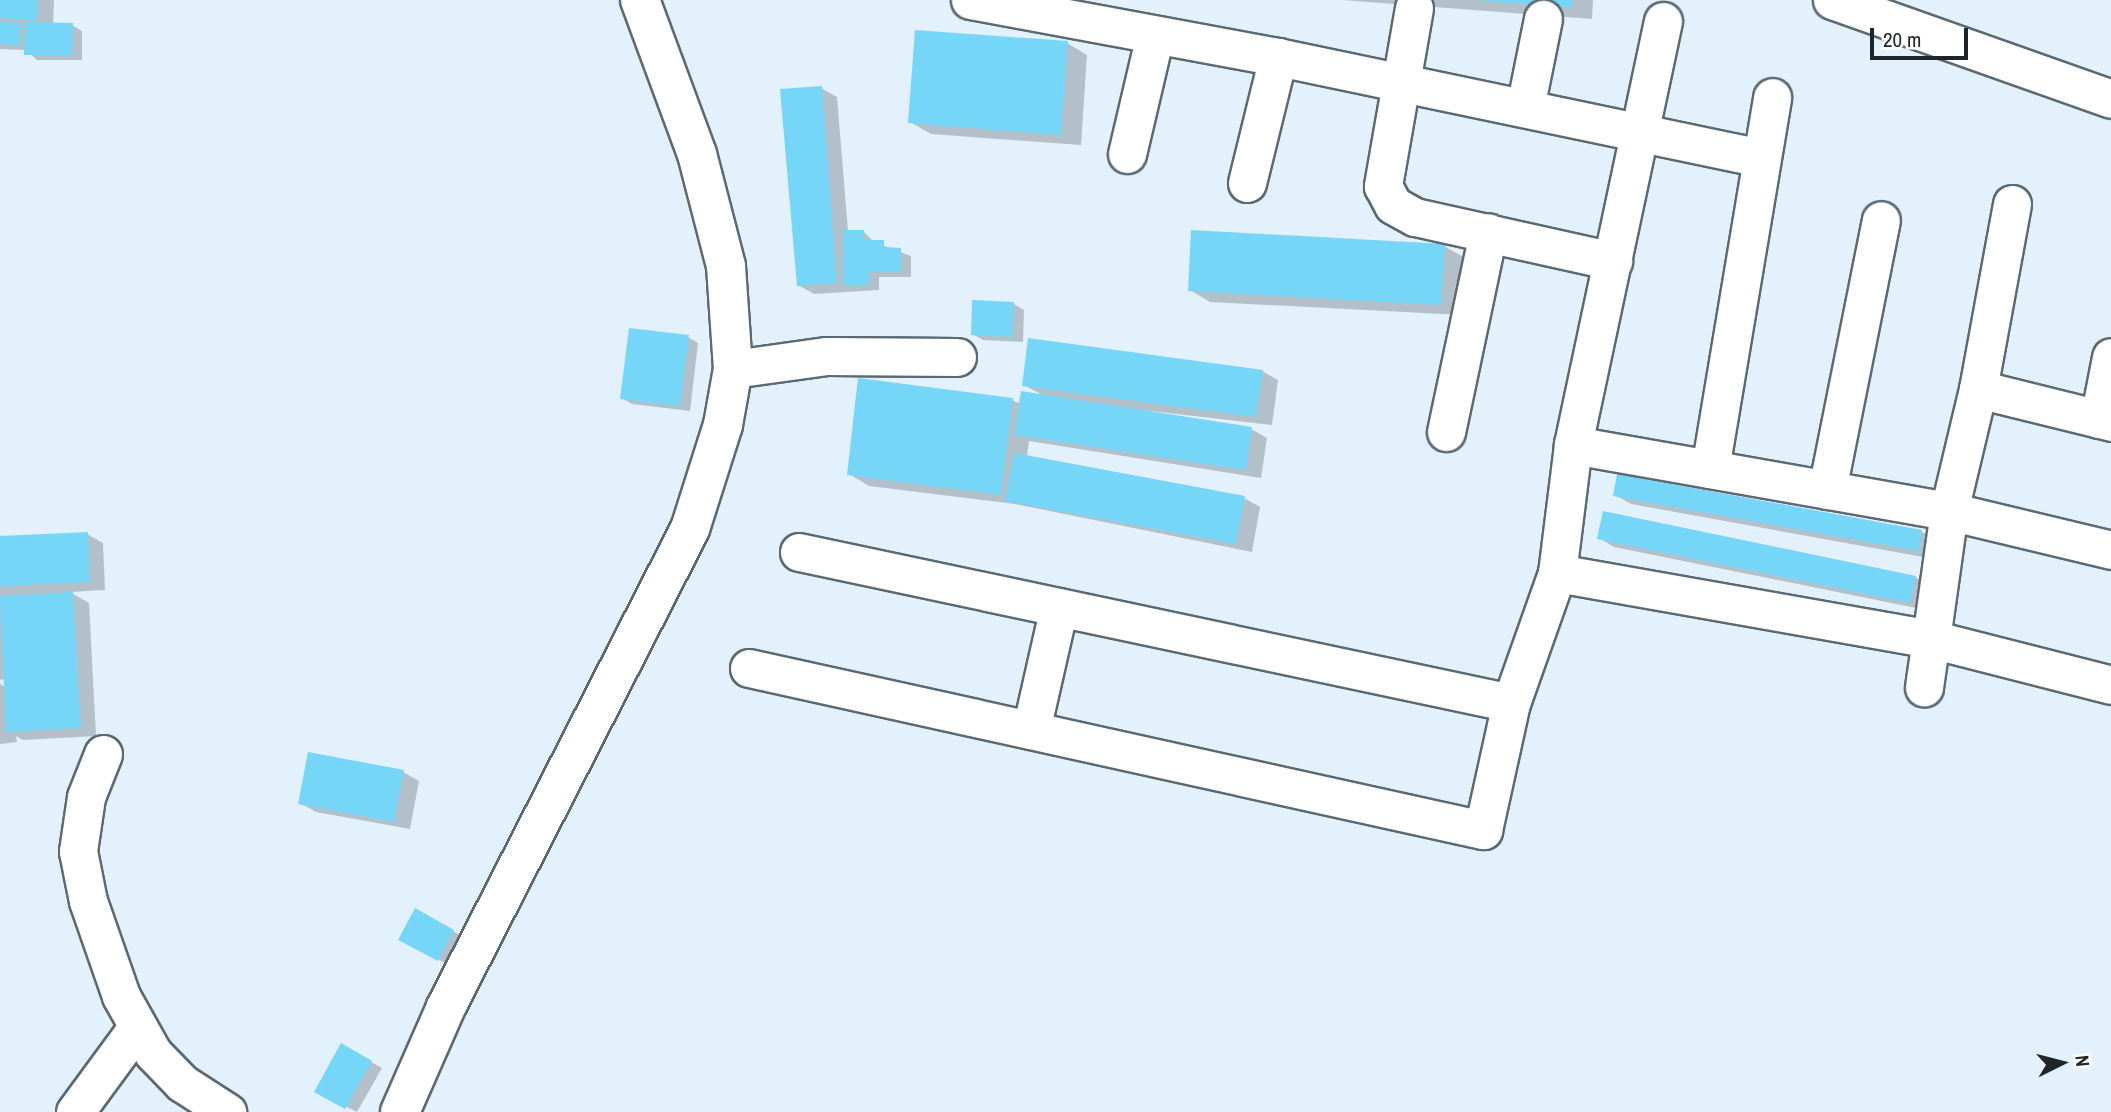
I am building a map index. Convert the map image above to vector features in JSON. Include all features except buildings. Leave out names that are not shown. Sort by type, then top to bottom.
[{"type":"street","points":[[400,1112],[446,1007],[691,529],[723,425],[733,369],[730,301],[715,213],[640,0]]},
{"type":"street","points":[[970,0],[1278,57],[1761,159]]},
{"type":"street","points":[[1832,0],[2111,99]]},
{"type":"street","points":[[1414,8],[1383,186],[1393,205],[1415,217],[1613,261]]},
{"type":"street","points":[[1525,108],[1543,19]]},
{"type":"street","points":[[750,668],[1483,830],[1511,703],[1557,573],[1573,445],[1663,21]]},
{"type":"street","points":[[1126,154],[1155,35]]},
{"type":"street","points":[[1247,183],[1278,57]]},
{"type":"street","points":[[1710,469],[1772,97]]},
{"type":"street","points":[[1924,687],[1949,511],[1979,388],[2012,204]]},
{"type":"street","points":[[1827,490],[1881,220]]},
{"type":"street","points":[[1446,432],[1488,232]]},
{"type":"street","points":[[733,369],[771,361],[827,356],[957,357]]},
{"type":"street","points":[[1979,388],[2105,420],[2111,357]]},
{"type":"street","points":[[1573,445],[1949,511],[2111,550]]},
{"type":"street","points":[[799,552],[1511,703]]},
{"type":"street","points":[[1557,573],[1931,639],[2111,685]]},
{"type":"street","points":[[1031,730],[1059,607]]},
{"type":"street","points":[[103,754],[86,797],[78,851],[89,901],[136,1029],[182,1083],[227,1112]]},
{"type":"street","points":[[75,1112],[136,1029]]}]
